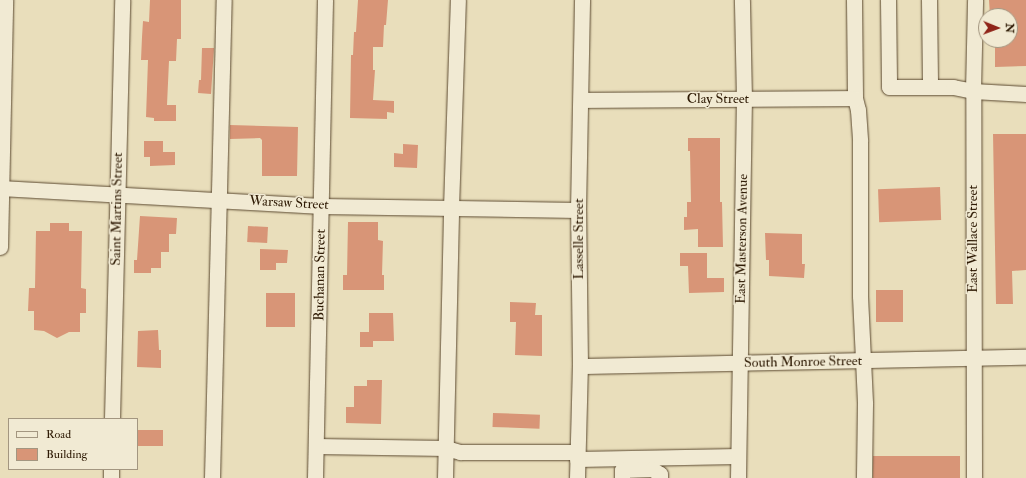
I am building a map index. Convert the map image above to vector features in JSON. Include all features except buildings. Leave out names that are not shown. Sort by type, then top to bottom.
[{"type":"street","points":[[0,247],[5,0]]},
{"type":"street","name":"Saint Martins Street","points":[[112,418],[122,0]]},
{"type":"street","points":[[212,478],[224,0]]},
{"type":"street","name":"Buchanan Street","points":[[315,478],[325,0]]},
{"type":"street","points":[[445,478],[450,208],[458,0]]},
{"type":"street","name":"Lasselle Street","points":[[577,478],[580,366],[578,210],[582,0]]},
{"type":"street","name":"East Masterson Avenue","points":[[738,478],[744,99],[742,0]]},
{"type":"street","points":[[854,0],[854,98],[858,110],[860,141],[862,360],[865,404],[864,478]]},
{"type":"street","points":[[888,0],[889,87],[953,87],[973,91],[1026,94]]},
{"type":"street","points":[[929,0],[930,86]]},
{"type":"street","name":"East Wallace Street","points":[[974,478],[973,91],[975,0]]},
{"type":"street","name":"Clay Street","points":[[581,100],[854,98]]},
{"type":"street","name":"Warsaw Street","points":[[0,188],[117,193],[321,206],[578,210]]},
{"type":"street","name":"South Monroe Street","points":[[580,366],[1026,357]]},
{"type":"street","points":[[316,446],[446,448],[460,452],[577,456],[738,456]]},
{"type":"street","points":[[622,478],[622,470],[652,469],[660,474],[660,478]]}]
